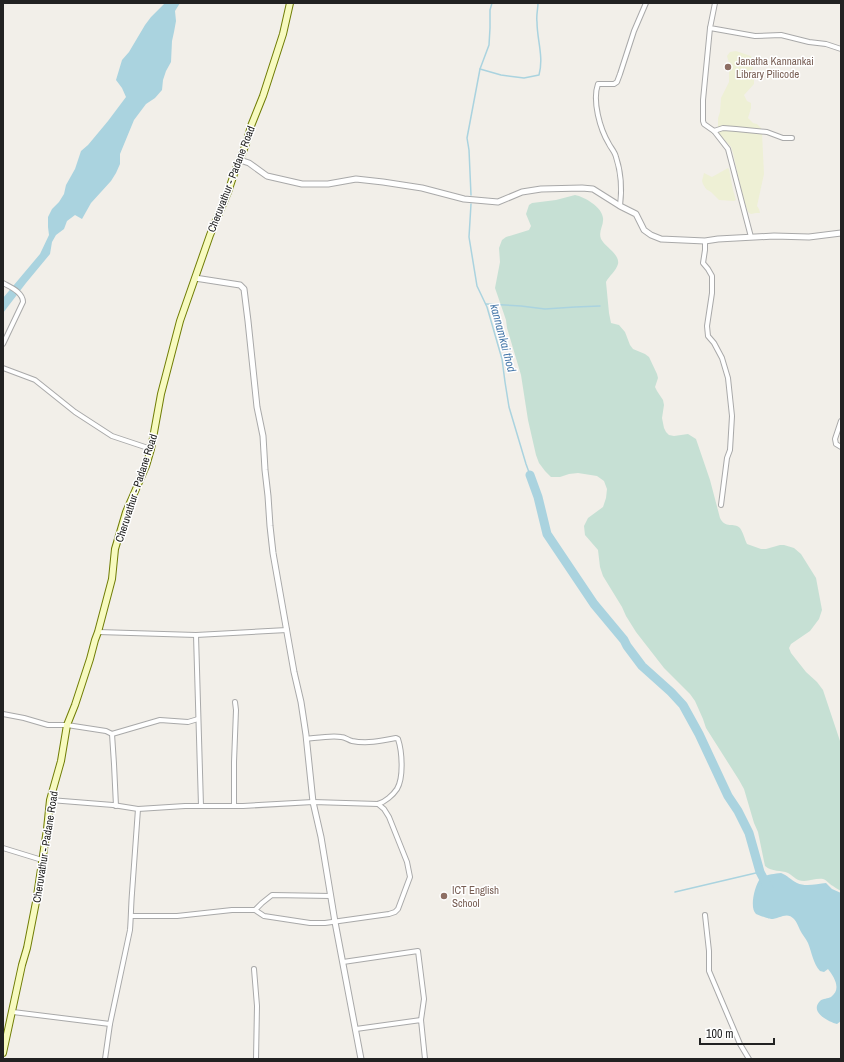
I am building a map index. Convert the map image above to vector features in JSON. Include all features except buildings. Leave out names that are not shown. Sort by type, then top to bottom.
[{"type":"main road","name":"Cheruvathur - Padane Road","points":[[3,1053],[6,1029],[13,1012],[36,902],[50,800],[61,761],[67,725],[75,705],[98,632],[112,579],[116,549],[126,512],[143,472],[151,448],[161,394],[180,321],[210,235],[240,160],[277,53],[290,3]]},
{"type":"street","points":[[620,206],[620,171],[616,157],[602,128],[597,112],[596,95],[598,84],[614,84],[617,82],[634,31],[646,3]]},
{"type":"street","points":[[715,3],[710,28],[702,121],[714,131],[728,149],[751,237]]},
{"type":"street","points":[[710,28],[755,36],[781,35],[809,42],[826,44],[841,49]]},
{"type":"street","points":[[714,131],[723,128],[736,129],[767,132],[783,138],[792,138]]},
{"type":"street","points":[[240,160],[267,176],[302,184],[328,184],[356,179],[422,188],[464,199],[498,202],[522,192],[542,189],[593,189],[636,214],[644,230],[651,235],[661,238],[705,241],[774,236],[809,237],[841,233]]},
{"type":"street","points":[[705,241],[705,250],[702,263],[708,268],[712,276],[708,316],[708,336],[714,343],[722,358],[728,378],[732,416],[730,450],[726,458],[721,505]]},
{"type":"street","points":[[195,278],[240,285],[244,289],[257,407],[263,436],[273,553],[294,672],[301,702],[313,802],[321,837],[361,1059]]},
{"type":"street","points":[[3,344],[24,302],[21,295],[5,284]]},
{"type":"street","points":[[3,368],[35,380],[75,412],[112,436],[151,448]]},
{"type":"street","points":[[841,421],[834,439],[836,444],[841,447]]},
{"type":"street","points":[[98,632],[196,635],[287,630]]},
{"type":"street","points":[[196,635],[202,806]]},
{"type":"street","points":[[234,806],[235,702]]},
{"type":"street","points":[[3,714],[48,725],[67,725],[106,731],[112,734],[160,720],[188,722],[198,719]]},
{"type":"street","points":[[112,734],[116,806]]},
{"type":"street","points":[[50,800],[138,809],[313,802],[378,804],[384,802],[397,790],[401,767],[400,745],[398,739],[367,742],[350,740],[339,736],[306,738]]},
{"type":"street","points":[[132,916],[177,916],[232,910],[255,910],[264,916],[300,922],[325,923],[396,912],[410,877],[407,862],[389,817],[384,809],[378,804]]},
{"type":"street","points":[[105,1059],[110,1024],[119,987],[132,916],[138,809]]},
{"type":"street","points":[[3,848],[42,860]]},
{"type":"street","points":[[255,910],[272,895],[331,896]]},
{"type":"street","points":[[705,915],[709,951],[709,971],[740,1044],[749,1059]]},
{"type":"street","points":[[343,962],[418,951],[424,999],[421,1020],[425,1059]]},
{"type":"street","points":[[254,969],[257,1006],[256,1059]]},
{"type":"street","points":[[13,1012],[110,1024]]},
{"type":"street","points":[[356,1029],[421,1020]]},
{"type":"green space","points":[[736,51],[751,56],[753,65],[752,71],[754,84],[744,95],[747,101],[751,103],[748,118],[761,128],[762,133],[764,174],[757,206],[760,213],[751,214],[748,212],[743,198],[731,147],[715,129],[718,127],[721,98],[729,82],[729,63],[727,56],[730,52]]},
{"type":"green space","points":[[728,168],[736,200],[734,201],[719,200],[706,189],[702,181],[704,173],[712,177]]},
{"type":"green space","points":[[575,195],[588,200],[600,210],[603,218],[600,233],[601,239],[615,254],[618,260],[617,267],[606,282],[611,323],[619,325],[625,332],[633,349],[649,357],[658,378],[655,387],[663,400],[664,405],[662,418],[666,432],[669,435],[674,436],[688,434],[696,439],[710,480],[720,518],[724,523],[738,526],[747,544],[761,549],[780,545],[794,548],[801,554],[816,578],[822,610],[819,619],[810,631],[791,644],[789,648],[791,653],[806,672],[823,690],[841,744],[841,891],[823,879],[801,881],[797,880],[788,873],[765,866],[758,832],[744,789],[706,728],[695,701],[664,668],[636,632],[603,576],[600,567],[598,550],[585,535],[584,526],[588,518],[603,507],[607,489],[604,481],[597,476],[578,473],[560,477],[551,477],[539,463],[528,420],[521,375],[506,320],[495,288],[500,262],[499,248],[502,240],[506,237],[529,230],[531,226],[526,214],[529,205],[532,203],[556,200]]},
{"type":"water","points":[[165,3],[180,3],[175,11],[176,21],[172,41],[171,62],[163,80],[162,90],[155,98],[146,104],[134,120],[120,154],[120,164],[111,181],[91,203],[82,219],[75,215],[67,221],[64,229],[56,235],[52,242],[50,254],[3,313],[3,298],[40,254],[49,235],[48,217],[52,209],[64,194],[66,185],[75,169],[81,151],[108,121],[126,97],[116,80],[122,60],[129,52],[151,17]]},
{"type":"water","points":[[781,873],[795,882],[804,885],[826,883],[832,889],[841,893],[841,1021],[837,1024],[821,1016],[817,1009],[817,1005],[820,1001],[830,998],[834,994],[836,990],[836,983],[828,969],[824,972],[820,971],[818,968],[808,943],[795,920],[786,915],[770,919],[756,914],[754,911],[754,896],[756,886],[760,879],[767,875]]},
{"type":"waterway","name":"kannamkai thod","points":[[471,195],[467,138],[480,69],[489,45],[490,10],[492,3]]},
{"type":"waterway","points":[[480,69],[501,75],[524,78],[539,75],[541,55],[537,29],[538,3]]},
{"type":"waterway","name":"kannamkai thod","points":[[471,204],[469,237],[477,286],[487,307],[502,359],[509,407],[530,475]]},
{"type":"waterway","points":[[486,304],[545,309],[600,306]]},
{"type":"waterway","points":[[530,475],[538,497],[547,534],[594,604],[624,640],[642,666],[683,705],[699,734],[728,796],[738,811],[749,833],[760,872],[769,889]]},
{"type":"waterway","points":[[675,892],[760,872]]},
{"type":"place","name":"Janatha Kannankai Library Pilicode","points":[[728,67]]},
{"type":"place","name":"ICT English School","points":[[444,896]]}]
